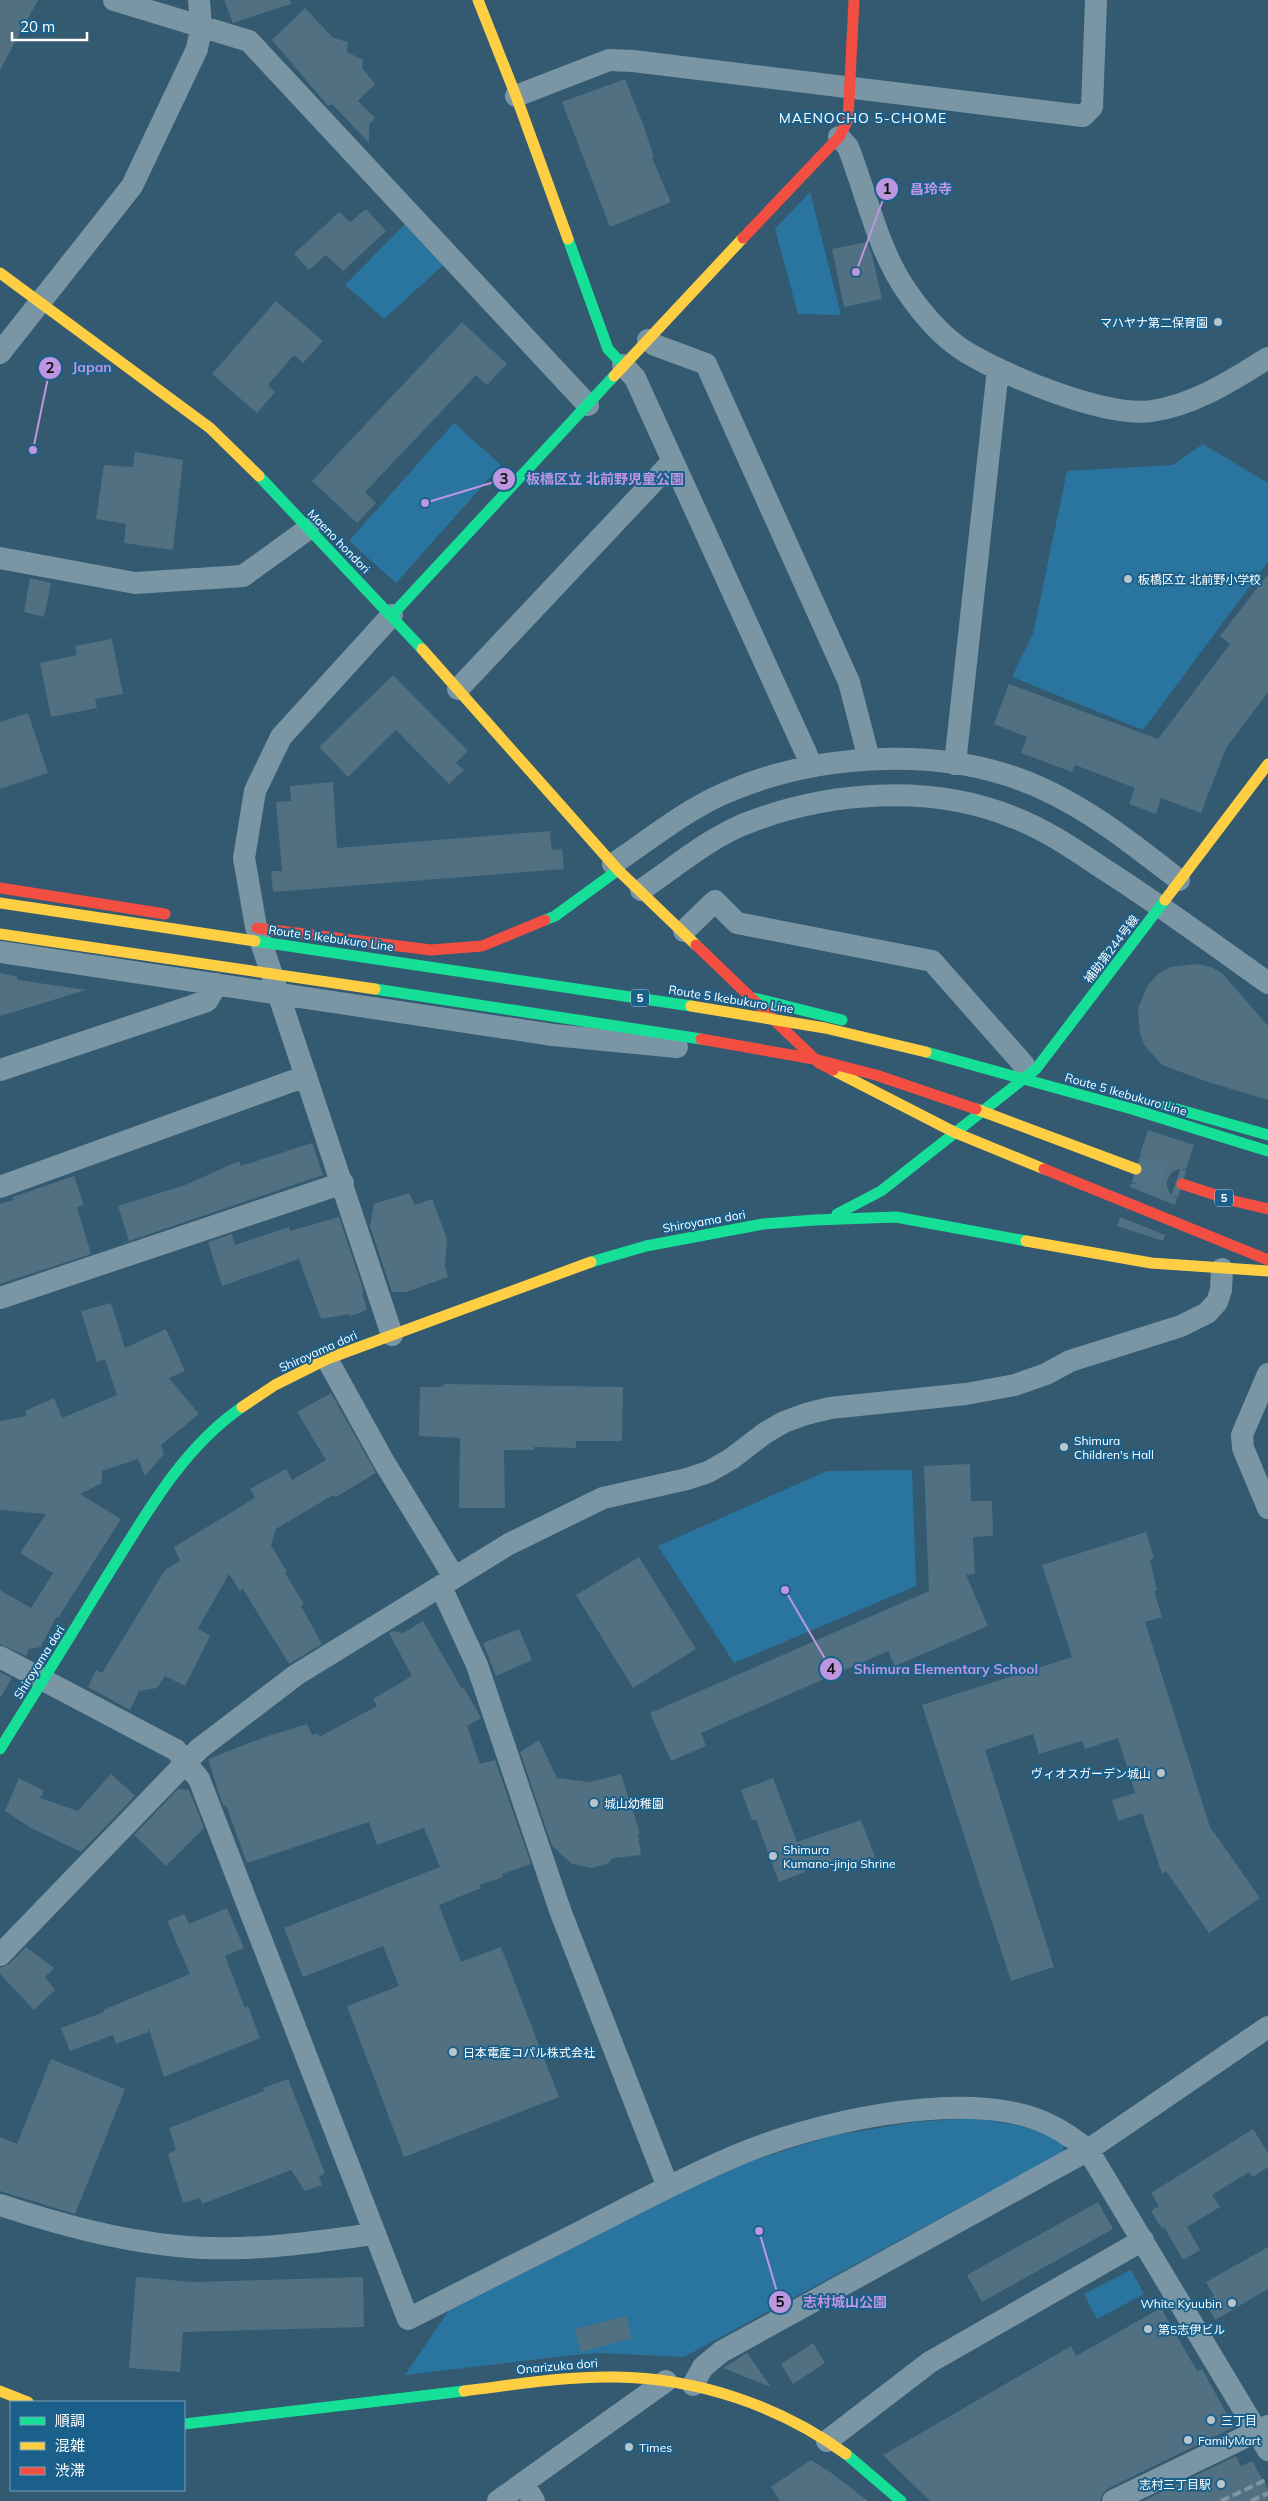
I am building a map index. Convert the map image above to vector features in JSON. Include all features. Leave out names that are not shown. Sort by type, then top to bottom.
[{"type":"main road","points":[[478,0],[516,96],[608,349],[623,365]]},
{"type":"main road","points":[[392,615],[623,365],[839,137],[848,120],[854,0]]},
{"type":"main road","name":"Maeno hondori","points":[[0,273],[210,428],[233,449],[392,615],[616,867],[754,998],[819,1064],[956,1133],[1268,1260]]},
{"type":"main road","name":"補助第244号線","points":[[815,1220],[834,1215],[866,1201],[956,1133],[1027,1067],[1161,906],[1268,764]]},
{"type":"main road","points":[[251,927],[432,950],[482,946],[555,916],[616,867]]},
{"type":"main road","points":[[0,888],[177,915]]},
{"type":"main road","name":"Route 5 Ikebukuro Line","points":[[0,903],[615,994],[825,1028],[928,1052],[1123,1106],[1268,1151]]},
{"type":"main road","points":[[0,934],[619,1025],[814,1059],[876,1075],[947,1098],[1136,1169]]},
{"type":"main road","points":[[754,998],[966,1051]]},
{"type":"main road","points":[[1156,1103],[1268,1135]]},
{"type":"main road","name":"5","points":[[1182,1184],[1234,1201],[1268,1209]]},
{"type":"main road","points":[[815,1220],[896,1217],[1152,1262],[1222,1269],[1268,1271]]},
{"type":"main road","name":"Shiroyama dori","points":[[0,1749],[150,1508],[184,1459],[227,1418],[275,1385],[327,1359],[606,1257],[646,1246],[763,1224],[815,1220]]},
{"type":"main road","name":"Onarizuka dori","points":[[185,2424],[569,2378],[598,2376],[666,2381],[693,2385],[748,2400],[780,2414],[827,2441],[866,2468],[901,2501]]},
{"type":"main road","points":[[0,2391],[25,2401]]},
{"type":"street","points":[[114,0],[248,41],[588,405]]},
{"type":"street","points":[[0,353],[132,186],[197,49],[201,28],[199,0]]},
{"type":"street","points":[[516,96],[609,60],[633,61],[1083,116],[1092,106],[1096,0]]},
{"type":"street","points":[[839,137],[848,147],[880,237],[907,292],[941,333],[965,352],[998,369],[1087,402],[1121,410],[1150,412],[1180,405],[1207,394],[1268,358]]},
{"type":"street","points":[[648,340],[655,345],[706,364],[849,682],[869,759]]},
{"type":"street","points":[[623,365],[635,378],[812,766]]},
{"type":"street","points":[[955,764],[998,369]]},
{"type":"street","points":[[458,689],[672,462]]},
{"type":"street","points":[[0,558],[135,583],[243,576],[308,529]]},
{"type":"street","points":[[392,615],[281,737],[255,791],[244,858],[251,927],[279,994],[392,1335]]},
{"type":"street","points":[[616,867],[684,815],[724,794],[812,766],[869,759],[904,759],[955,764],[1007,775],[1070,802],[1106,824],[1179,880]]},
{"type":"street","points":[[641,890],[707,844],[742,826],[780,812],[832,798],[895,795],[961,801],[1015,817],[1058,839],[1161,906],[1268,983]]},
{"type":"street","points":[[684,931],[715,901],[737,923],[932,962],[1027,1067]]},
{"type":"street","points":[[0,952],[553,1035],[703,1049],[819,1064]]},
{"type":"street","points":[[0,1070],[207,1001],[217,984]]},
{"type":"street","points":[[0,1188],[306,1076]]},
{"type":"street","points":[[0,1298],[343,1183]]},
{"type":"street","points":[[0,1955],[186,1761],[296,1675],[509,1544],[603,1498],[687,1480],[708,1472],[731,1459],[765,1433],[784,1422],[806,1414],[830,1408],[966,1394],[1015,1385],[1046,1374],[1070,1361],[1181,1326],[1206,1313],[1217,1302],[1221,1290],[1222,1269]]},
{"type":"street","points":[[327,1359],[447,1582],[561,1914],[668,2187]]},
{"type":"street","points":[[1268,1374],[1242,1435],[1243,1448],[1268,1508]]},
{"type":"street","points":[[0,1657],[176,1750],[199,1779],[408,2319],[668,2187],[734,2156],[780,2140],[848,2121],[901,2113],[959,2108],[1006,2112],[1036,2119],[1067,2133],[1088,2150],[1264,2436],[1112,2501]]},
{"type":"street","points":[[693,2385],[703,2367],[721,2352],[1088,2150],[1268,2028]]},
{"type":"street","points":[[0,2205],[114,2238],[179,2246],[258,2248],[374,2234]]},
{"type":"street","points":[[827,2441],[930,2362],[1143,2240]]},
{"type":"street","points":[[498,2501],[529,2492],[666,2381]]},
{"type":"shaded area","points":[[810,192],[841,315],[798,314],[775,229]]},
{"type":"shaded area","points":[[412,217],[451,258],[384,319],[345,285]]},
{"type":"shaded area","points":[[454,423],[501,465],[396,583],[349,541]]},
{"type":"shaded area","points":[[1203,444],[1268,483],[1268,562],[1143,730],[1012,677],[1033,634],[1067,471],[1173,465]]},
{"type":"shaded area","points":[[912,1470],[916,1586],[734,1663],[658,1546],[827,1471]]},
{"type":"shaded area","points":[[975,2118],[1027,2127],[1064,2141],[1063,2152],[684,2357],[599,2353],[405,2375],[449,2310],[661,2201],[736,2166],[831,2136],[914,2122]]},
{"type":"shaded area","points":[[1131,2270],[1144,2294],[1097,2319],[1084,2294]]},
{"type":"building","points":[[0,0],[38,0],[0,70]]},
{"type":"building","points":[[224,0],[290,0],[291,4],[233,23]]},
{"type":"building","points":[[305,8],[333,38],[348,42],[347,52],[363,60],[362,68],[375,84],[358,101],[375,118],[369,124],[369,143],[332,104],[328,106],[272,40]]},
{"type":"building","points":[[625,79],[644,127],[654,157],[652,158],[671,202],[610,227],[562,102]]},
{"type":"building","points":[[366,209],[386,231],[343,271],[326,255],[309,270],[294,254],[339,212],[350,222]]},
{"type":"building","points":[[867,242],[872,255],[882,299],[844,307],[832,249]]},
{"type":"building","points":[[276,301],[323,341],[303,363],[294,355],[268,385],[275,392],[257,413],[212,374]]},
{"type":"building","points":[[462,322],[507,364],[487,385],[476,375],[365,492],[376,503],[357,523],[312,481]]},
{"type":"building","points":[[135,452],[183,460],[173,550],[124,543],[126,524],[96,519],[104,465],[133,467]]},
{"type":"building","points":[[1268,574],[1268,692],[1226,748],[1201,813],[1161,798],[1156,814],[1129,804],[1135,788],[1075,765],[1072,772],[1021,753],[1027,737],[994,724],[1009,684],[1158,739],[1230,644],[1220,636]]},
{"type":"building","points":[[30,578],[51,583],[44,617],[24,612]]},
{"type":"building","points":[[112,639],[123,694],[95,699],[97,708],[51,717],[40,663],[77,655],[75,646]]},
{"type":"building","points":[[393,675],[468,751],[456,763],[464,770],[449,784],[396,730],[348,777],[319,747]]},
{"type":"building","points":[[28,713],[48,773],[0,789],[0,722]]},
{"type":"building","points":[[333,782],[337,848],[550,831],[552,850],[562,849],[564,869],[273,892],[271,871],[282,871],[276,802],[291,801],[290,786]]},
{"type":"building","points":[[1196,964],[1211,967],[1222,973],[1268,1026],[1268,1100],[1208,1082],[1162,1065],[1145,1046],[1140,1034],[1138,1008],[1148,985],[1158,974],[1170,967]]},
{"type":"building","points":[[0,973],[17,977],[18,980],[86,990],[0,1016]]},
{"type":"building","points":[[1148,1130],[1194,1145],[1186,1169],[1172,1172],[1167,1180],[1170,1194],[1177,1199],[1175,1205],[1130,1187],[1131,1184],[1139,1184],[1146,1181],[1151,1174],[1151,1166],[1148,1160],[1140,1154]]},
{"type":"building","points":[[312,1143],[323,1175],[129,1241],[118,1206],[185,1185],[239,1161],[241,1166]]},
{"type":"building","points":[[74,1176],[84,1205],[77,1207],[91,1254],[0,1284],[0,1204],[14,1200],[13,1197]]},
{"type":"building","points":[[409,1193],[415,1205],[432,1199],[447,1239],[445,1266],[448,1277],[406,1292],[392,1292],[370,1226],[374,1204]]},
{"type":"building","points":[[339,1217],[364,1292],[362,1292],[367,1310],[350,1316],[349,1314],[321,1319],[299,1259],[222,1286],[208,1242],[232,1234],[235,1245],[289,1227],[290,1231]]},
{"type":"building","points":[[1120,1217],[1165,1235],[1163,1241],[1117,1226]]},
{"type":"building","points":[[111,1303],[125,1348],[166,1329],[185,1371],[169,1378],[199,1414],[161,1445],[164,1454],[145,1476],[138,1459],[102,1471],[102,1483],[80,1494],[121,1519],[58,1618],[56,1617],[41,1647],[29,1649],[26,1656],[0,1644],[0,1590],[31,1608],[53,1573],[20,1553],[46,1514],[0,1510],[0,1421],[27,1416],[25,1411],[54,1398],[62,1418],[117,1395],[105,1359],[97,1362],[81,1311]]},
{"type":"building","points":[[444,1384],[623,1387],[622,1441],[576,1441],[576,1448],[534,1447],[534,1450],[504,1450],[505,1508],[459,1508],[460,1438],[419,1436],[420,1387],[443,1387]]},
{"type":"building","points":[[331,1393],[376,1473],[336,1497],[333,1495],[276,1529],[271,1545],[304,1604],[301,1606],[322,1644],[289,1664],[243,1589],[240,1591],[229,1574],[198,1628],[210,1636],[185,1686],[165,1676],[157,1688],[139,1691],[130,1710],[88,1687],[96,1670],[102,1673],[165,1570],[180,1561],[174,1547],[255,1498],[250,1489],[286,1469],[292,1480],[326,1460],[297,1412]]},
{"type":"building","points":[[970,1464],[971,1501],[992,1501],[993,1536],[973,1537],[975,1574],[966,1575],[988,1626],[895,1666],[888,1651],[701,1733],[706,1746],[671,1761],[650,1713],[929,1591],[924,1466]]},
{"type":"building","name":"ヴィオスガーデン城山","points":[[1146,1532],[1154,1558],[1150,1560],[1157,1590],[1154,1591],[1162,1617],[1145,1622],[1210,1827],[1260,1898],[1209,1933],[1166,1871],[1162,1874],[1142,1813],[1118,1821],[1112,1800],[1135,1793],[1118,1738],[1085,1749],[1082,1741],[1039,1754],[1033,1734],[985,1750],[1054,1967],[1011,1981],[922,1705],[1072,1657],[1042,1565]]},
{"type":"building","points":[[639,1557],[696,1649],[633,1688],[576,1595]]},
{"type":"building","points":[[423,1621],[481,1718],[467,1726],[480,1764],[495,1760],[531,1864],[502,1874],[503,1877],[479,1885],[481,1888],[439,1905],[461,1962],[501,1947],[559,2097],[404,2157],[347,2006],[399,1986],[383,1946],[303,1977],[284,1928],[440,1867],[424,1828],[377,1845],[369,1822],[247,1863],[226,1805],[224,1807],[219,1794],[208,1759],[268,1736],[307,1724],[312,1735],[318,1733],[319,1737],[377,1706],[373,1699],[412,1676],[389,1633],[393,1631],[403,1633]]},
{"type":"building","points":[[519,1629],[532,1660],[496,1676],[483,1643]]},
{"type":"building","points":[[0,1672],[12,1678],[0,1698]]},
{"type":"building","points":[[539,1740],[557,1778],[590,1782],[621,1774],[640,1833],[638,1834],[641,1855],[613,1858],[607,1864],[592,1868],[572,1864],[552,1846],[520,1752]]},
{"type":"building","points":[[111,1774],[135,1796],[81,1852],[31,1828],[5,1811],[19,1778],[44,1791],[40,1798],[78,1811]]},
{"type":"building","points":[[773,1778],[797,1842],[861,1820],[875,1857],[845,1867],[842,1859],[805,1870],[805,1872],[779,1882],[756,1820],[752,1820],[741,1790]]},
{"type":"building","points":[[178,1789],[189,1790],[204,1828],[166,1866],[134,1835]]},
{"type":"building","points":[[227,1908],[244,1948],[225,1956],[245,2008],[248,2006],[260,2038],[164,2077],[149,2029],[148,2032],[116,2044],[113,2035],[70,2051],[61,2028],[104,2012],[103,2010],[190,1974],[167,1921],[184,1914],[189,1924]]},
{"type":"building","points":[[26,1947],[54,1968],[45,1977],[55,1990],[34,2010],[0,1974],[0,1968],[9,1964]]},
{"type":"building","points":[[51,2059],[125,2089],[75,2214],[0,2191],[0,2137],[17,2144]]},
{"type":"building","points":[[288,2079],[325,2173],[319,2177],[322,2185],[305,2191],[291,2170],[202,2204],[200,2198],[183,2203],[168,2154],[176,2150],[169,2128],[264,2091],[263,2088]]},
{"type":"building","points":[[1253,2129],[1268,2153],[1268,2167],[1253,2177],[1249,2172],[1212,2195],[1220,2207],[1187,2227],[1200,2250],[1183,2260],[1164,2227],[1162,2229],[1151,2211],[1159,2206],[1151,2193]]},
{"type":"building","points":[[1098,2202],[1113,2229],[982,2302],[967,2275]]},
{"type":"building","points":[[1268,2247],[1268,2289],[1215,2320],[1205,2301],[1214,2296],[1206,2282]]},
{"type":"building","points":[[136,2277],[192,2282],[363,2277],[364,2327],[183,2332],[180,2372],[129,2368]]},
{"type":"building","points":[[1161,2308],[1197,2371],[1202,2369],[1234,2427],[1107,2489],[1102,2494],[1100,2501],[930,2501],[883,2455],[1071,2346],[1076,2356]]},
{"type":"building","points":[[626,2316],[632,2338],[581,2352],[575,2329]]},
{"type":"building","points":[[813,2343],[825,2363],[793,2384],[781,2364]]},
{"type":"building","points":[[747,2353],[771,2387],[723,2368]]},
{"type":"building","name":"志村三丁目駅","points":[[1236,2456],[1241,2466],[1252,2461],[1268,2489],[1268,2501],[1143,2501]]},
{"type":"building","points":[[811,2460],[868,2501],[780,2501],[771,2487]]},
{"type":"tunnel","points":[[1136,1169],[1182,1184]]},
{"type":"railway","points":[[1221,2501],[1268,2479]]},
{"type":"railway","points":[[1251,2501],[1268,2493]]},
{"type":"traffic: fast","points":[[568,239],[608,349],[623,365]]},
{"type":"traffic: fast","points":[[392,615],[614,376]]},
{"type":"traffic: fast","points":[[259,476],[422,649]]},
{"type":"traffic: fast","points":[[545,920],[555,916],[618,870]]},
{"type":"traffic: fast","points":[[837,1214],[881,1191],[1036,1069],[1165,900]]},
{"type":"traffic: fast","points":[[255,941],[691,1006]]},
{"type":"traffic: fast","points":[[375,989],[701,1039]]},
{"type":"traffic: fast","points":[[754,998],[842,1020]]},
{"type":"traffic: fast","points":[[926,1052],[1132,1109],[1268,1151]]},
{"type":"traffic: fast","points":[[1166,1106],[1268,1135]]},
{"type":"traffic: fast","points":[[591,1262],[646,1246],[763,1224],[815,1220],[896,1217],[1026,1241]]},
{"type":"traffic: fast","points":[[0,1749],[165,1486],[200,1443],[242,1407]]},
{"type":"traffic: fast","points":[[185,2424],[464,2391]]},
{"type":"traffic: fast","points":[[846,2454],[901,2501]]},
{"type":"traffic: slow","points":[[478,0],[516,96],[568,239]]},
{"type":"traffic: slow","points":[[614,376],[743,238]]},
{"type":"traffic: slow","points":[[0,273],[210,428],[259,476]]},
{"type":"traffic: slow","points":[[422,649],[618,870],[696,945]]},
{"type":"traffic: slow","points":[[1165,900],[1268,764]]},
{"type":"traffic: slow","points":[[0,903],[255,941]]},
{"type":"traffic: slow","points":[[0,934],[375,989]]},
{"type":"traffic: slow","points":[[691,1006],[825,1028],[926,1052]]},
{"type":"traffic: slow","points":[[833,1070],[956,1133],[1044,1169]]},
{"type":"traffic: slow","points":[[976,1109],[1136,1169]]},
{"type":"traffic: slow","points":[[1026,1241],[1151,1263],[1268,1271]]},
{"type":"traffic: slow","points":[[242,1407],[275,1385],[327,1359],[591,1262]]},
{"type":"traffic: slow","points":[[464,2391],[540,2381],[596,2377],[646,2379],[677,2383],[707,2389],[766,2409],[821,2437],[846,2454]]},
{"type":"traffic: slow","points":[[0,2391],[25,2401]]},
{"type":"traffic: jam","points":[[743,238],[839,137],[848,120],[854,0]]},
{"type":"traffic: jam","points":[[0,888],[165,914]]},
{"type":"traffic: jam","points":[[257,928],[431,950],[482,946],[545,920]]},
{"type":"traffic: jam","points":[[696,945],[819,1063],[833,1070]]},
{"type":"traffic: jam","points":[[701,1039],[814,1059],[876,1075],[976,1109]]},
{"type":"traffic: jam","points":[[1044,1169],[1268,1260]]},
{"type":"traffic: jam","points":[[1182,1184],[1234,1201],[1268,1209]]},
{"type":"place","name":"昌玲寺","points":[[856,272]]},
{"type":"place","name":"マハヤナ第二保育園","points":[[1218,322]]},
{"type":"place","name":"Japan","points":[[33,450]]},
{"type":"place","name":"板橋区立 北前野児童公園","points":[[425,503]]},
{"type":"place","name":"板橋区立 北前野小学校","points":[[1128,579]]},
{"type":"place","name":"Shimura Children's Hall","points":[[1064,1447]]},
{"type":"place","name":"Shimura Elementary School","points":[[785,1590]]},
{"type":"place","name":"ヴィオスガーデン城山","points":[[1161,1773]]},
{"type":"place","name":"城山幼稚園","points":[[594,1803]]},
{"type":"place","name":"Shimura Kumano-jinja Shrine","points":[[773,1856]]},
{"type":"place","name":"日本電産コパル株式会社","points":[[453,2052]]},
{"type":"place","name":"志村城山公園","points":[[759,2231]]},
{"type":"place","name":"White Kyuubin","points":[[1232,2303]]},
{"type":"place","name":"第5志伊ビル","points":[[1148,2329]]},
{"type":"place","name":"三丁目","points":[[1211,2420]]},
{"type":"place","name":"FamilyMart","points":[[1188,2440]]},
{"type":"place","name":"Times","points":[[629,2447]]},
{"type":"place","name":"志村三丁目駅","points":[[1221,2484]]},
{"type":"district","name":"MAENOCHO 5-CHOME","points":[[863,118]]}]
